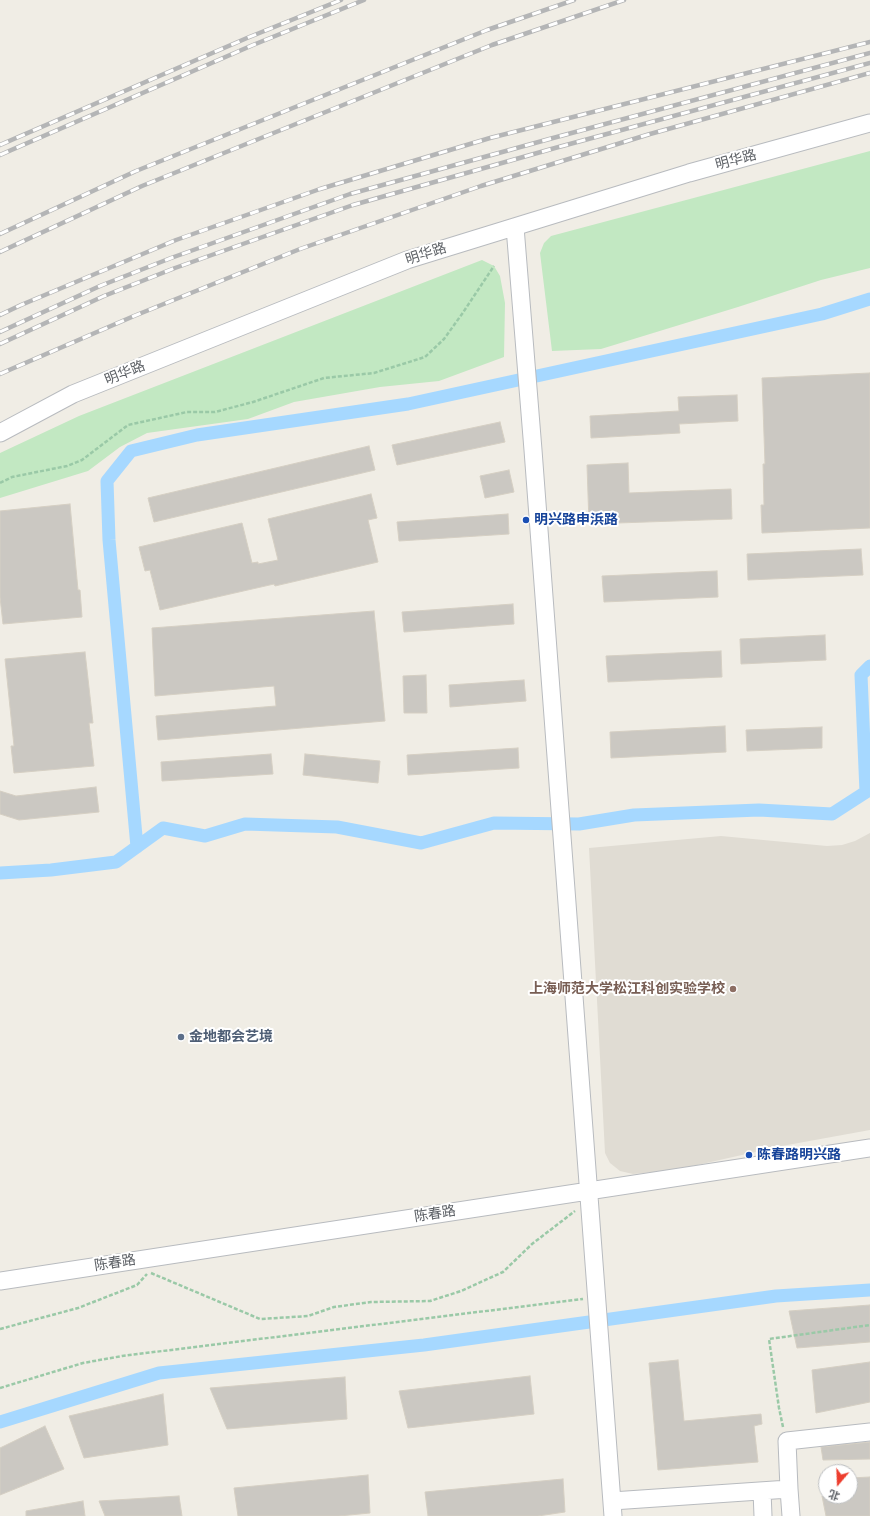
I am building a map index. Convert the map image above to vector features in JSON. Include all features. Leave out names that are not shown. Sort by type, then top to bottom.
[{"type":"street","name":"明华路","points":[[0,433],[73,394],[399,263],[688,173],[870,124]]},
{"type":"street","points":[[515,227],[526,350],[612,1509],[789,1489]]},
{"type":"street","name":"陈春路","points":[[0,1281],[870,1148]]},
{"type":"street","points":[[791,1516],[787,1442],[870,1432]]},
{"type":"street","points":[[762,1491],[763,1516]]},
{"type":"path","points":[[0,483],[12,477],[67,466],[82,460],[128,425],[187,412],[215,412],[253,402],[324,378],[374,373],[425,357],[444,339],[494,266]]},
{"type":"path","points":[[0,1329],[78,1308],[137,1285],[149,1272],[260,1320],[308,1316],[334,1307],[372,1302],[430,1302],[461,1291],[503,1272],[532,1244],[575,1211]]},
{"type":"path","points":[[0,1388],[48,1375],[83,1363],[122,1356],[584,1299]]},
{"type":"path","points":[[787,1442],[779,1408],[769,1339],[870,1324]]},
{"type":"shaded area","name":"上海师范大学松江科创实验学校","points":[[870,833],[870,1130],[782,1146],[675,1170],[633,1174],[620,1171],[610,1163],[605,1153],[589,848],[721,836],[827,846],[842,845],[855,841]]},
{"type":"green space","points":[[870,151],[870,268],[821,280],[601,349],[552,351],[540,253],[544,243],[551,236]]},
{"type":"green space","points":[[482,260],[494,266],[500,276],[505,303],[504,357],[439,381],[380,387],[294,402],[248,419],[147,433],[120,447],[88,471],[0,498],[0,453],[79,416]]},
{"type":"building","points":[[870,373],[870,528],[762,533],[761,505],[764,505],[763,464],[765,464],[762,378]]},
{"type":"building","points":[[737,395],[738,421],[679,424],[680,433],[591,438],[590,416],[679,411],[678,397]]},
{"type":"building","points":[[500,422],[505,442],[397,465],[392,445]]},
{"type":"building","points":[[369,446],[375,470],[154,522],[148,498]]},
{"type":"building","points":[[628,463],[629,493],[731,489],[732,519],[589,524],[587,465]]},
{"type":"building","points":[[509,470],[514,492],[485,498],[480,476]]},
{"type":"building","points":[[371,494],[377,518],[368,520],[378,562],[275,586],[274,584],[160,610],[150,570],[145,571],[139,547],[242,523],[252,563],[258,562],[258,564],[278,560],[268,519]]},
{"type":"building","points":[[70,504],[82,617],[3,624],[0,597],[0,511]]},
{"type":"building","points":[[508,514],[509,534],[399,541],[397,522]]},
{"type":"building","points":[[861,549],[863,575],[748,580],[747,554]]},
{"type":"building","points":[[717,571],[718,597],[604,602],[602,576]]},
{"type":"building","points":[[513,604],[514,624],[404,632],[402,612]]},
{"type":"building","points":[[374,611],[385,721],[158,740],[156,716],[276,706],[274,686],[155,696],[152,628]]},
{"type":"building","points":[[825,635],[826,660],[741,664],[740,639]]},
{"type":"building","points":[[721,651],[722,677],[608,682],[606,656]]},
{"type":"building","points":[[85,652],[93,723],[89,723],[94,766],[14,773],[11,746],[14,746],[5,659]]},
{"type":"building","points":[[426,675],[427,713],[404,713],[403,676]]},
{"type":"building","points":[[524,680],[526,701],[450,707],[449,685]]},
{"type":"building","points":[[725,726],[726,752],[611,758],[610,732]]},
{"type":"building","points":[[822,727],[822,748],[747,751],[746,730]]},
{"type":"building","points":[[518,748],[519,768],[408,775],[407,755]]},
{"type":"building","points":[[271,754],[273,774],[162,781],[161,762]]},
{"type":"building","points":[[305,754],[380,761],[378,783],[303,775]]},
{"type":"building","points":[[96,787],[99,812],[19,820],[0,814],[0,791],[16,796]]},
{"type":"building","points":[[870,1305],[870,1342],[797,1348],[789,1311]]},
{"type":"building","points":[[678,1360],[684,1421],[761,1414],[762,1424],[754,1426],[758,1462],[658,1470],[649,1363]]},
{"type":"building","points":[[870,1362],[870,1402],[816,1413],[812,1370]]},
{"type":"building","points":[[530,1376],[534,1414],[408,1428],[399,1391]]},
{"type":"building","points":[[345,1377],[347,1419],[227,1429],[210,1388]]},
{"type":"building","points":[[163,1394],[168,1445],[84,1458],[69,1416]]},
{"type":"building","points":[[45,1426],[64,1469],[0,1495],[0,1448]]},
{"type":"building","points":[[870,1442],[870,1459],[823,1460],[821,1447]]},
{"type":"building","points":[[368,1475],[370,1513],[339,1516],[238,1516],[234,1488]]},
{"type":"building","points":[[870,1477],[870,1516],[826,1516],[824,1504],[858,1504],[858,1478]]},
{"type":"building","points":[[563,1479],[565,1512],[538,1516],[428,1516],[425,1492]]},
{"type":"building","points":[[179,1496],[182,1516],[105,1516],[99,1501]]},
{"type":"building","points":[[83,1501],[85,1516],[26,1516],[26,1511]]},
{"type":"waterway","points":[[137,847],[109,540],[107,481],[131,451],[197,435],[408,404],[822,314],[870,299]]},
{"type":"waterway","points":[[0,873],[51,870],[116,862],[163,828],[205,836],[245,824],[337,827],[421,843],[494,823],[579,824],[634,815],[759,810],[832,814],[866,792],[861,675],[870,666]]},
{"type":"waterway","points":[[0,1422],[159,1373],[424,1345],[776,1296],[870,1290]]},
{"type":"railway","points":[[0,145],[247,38],[341,0]]},
{"type":"railway","points":[[0,155],[253,45],[364,0]]},
{"type":"railway","points":[[0,234],[136,171],[487,30],[574,0]]},
{"type":"railway","points":[[0,252],[142,186],[492,45],[624,0]]},
{"type":"railway","points":[[0,315],[176,240],[320,189],[490,138],[870,42]]},
{"type":"railway","points":[[0,332],[100,286],[171,258],[350,194],[870,53]]},
{"type":"railway","points":[[0,344],[104,296],[175,268],[353,205],[555,148],[870,63]]},
{"type":"railway","points":[[0,374],[134,316],[300,249],[481,186],[650,134],[870,73]]},
{"type":"place","name":"明兴路申浜路","points":[[526,520]]},
{"type":"place","name":"上海师范大学松江科创实验学校","points":[[733,989]]},
{"type":"place","name":"金地都会艺境","points":[[181,1037]]},
{"type":"place","name":"陈春路明兴路","points":[[749,1155]]}]
